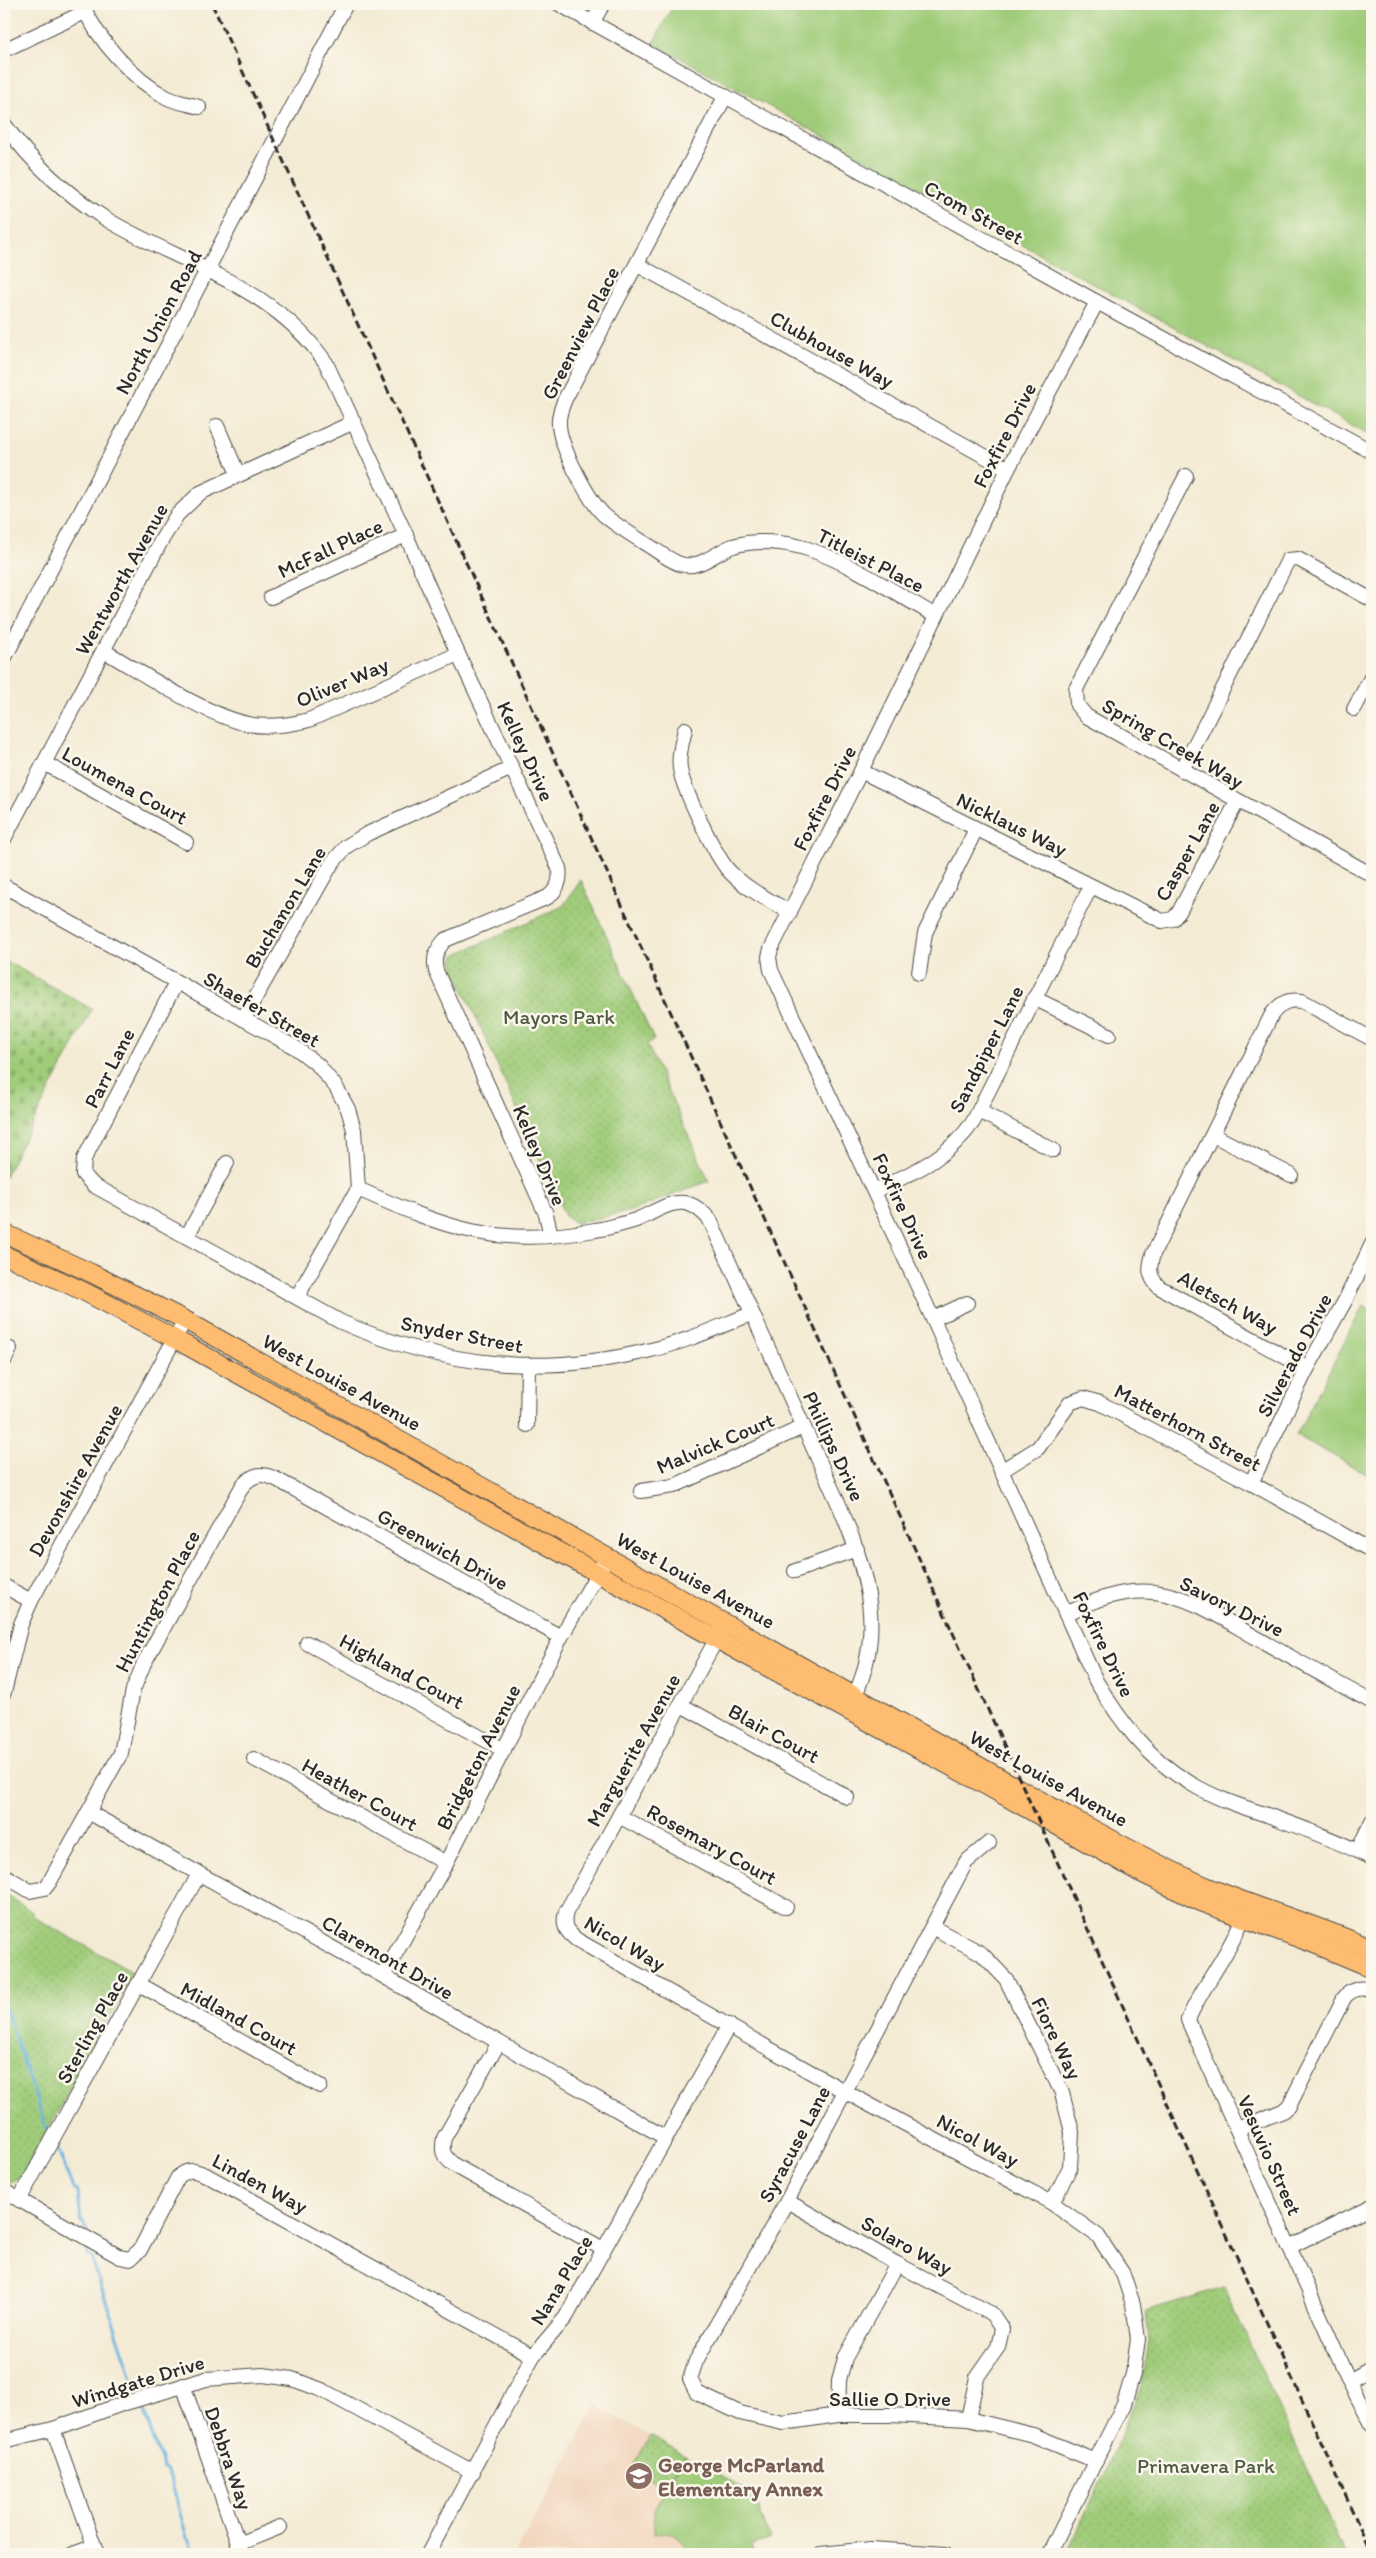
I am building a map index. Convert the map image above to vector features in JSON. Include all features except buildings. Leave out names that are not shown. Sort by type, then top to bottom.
[{"type":"main road","name":"West Louise Avenue","points":[[4,1233],[91,1273],[185,1320],[726,1622],[851,1703]]},
{"type":"main road","name":"West Louise Avenue","points":[[4,1255],[175,1339],[716,1639],[851,1703],[1245,1911],[1372,1968]]},
{"type":"main road","name":"West Louise Avenue","points":[[1245,1911],[1310,1924],[1372,1949]]},
{"type":"street","name":"North Union Road","points":[[4,659],[346,4]]},
{"type":"street","name":"Crom Street","points":[[559,4],[1096,302],[1372,452]]},
{"type":"street","points":[[592,23],[603,4]]},
{"type":"street","points":[[4,50],[83,8],[105,41],[133,73],[167,98],[199,107]]},
{"type":"street","name":"Greenview Place","points":[[725,97],[638,265],[565,398],[558,425],[561,438],[590,498],[602,513],[618,526],[684,565],[694,564],[727,549]]},
{"type":"street","name":"Kelley Drive","points":[[4,124],[15,140],[50,176],[85,205],[119,226],[208,270],[265,302],[292,323],[313,344],[326,363],[406,535],[458,654],[559,868],[560,877],[557,888],[548,897],[445,940],[438,948],[434,962],[436,971],[546,1214],[551,1236]]},
{"type":"street","name":"Clubhouse Way","points":[[638,265],[1008,469]]},
{"type":"street","name":"Foxfire Drive","points":[[1096,302],[1008,469],[861,771],[770,949],[771,970],[933,1319],[1096,1681],[1114,1710],[1141,1744],[1190,1783],[1207,1792],[1324,1835],[1372,1858]]},
{"type":"street","name":"Wentworth Avenue","points":[[4,840],[160,541],[177,514],[200,493],[354,422]]},
{"type":"street","points":[[217,426],[238,474]]},
{"type":"street","name":"Spring Creek Way","points":[[1186,476],[1076,689],[1077,705],[1086,716],[1237,802],[1372,875]]},
{"type":"street","name":"McFall Place","points":[[271,597],[406,535]]},
{"type":"street","name":"Titleist Place","points":[[727,549],[749,543],[781,543],[808,549],[846,566],[936,616]]},
{"type":"street","points":[[1182,770],[1230,670],[1288,560],[1298,559],[1372,600]]},
{"type":"street","name":"Oliver Way","points":[[104,651],[224,716],[248,724],[267,726],[309,720],[458,654]]},
{"type":"street","points":[[1354,709],[1372,676]]},
{"type":"street","points":[[684,728],[679,757],[681,774],[716,854],[729,871],[745,885],[790,912]]},
{"type":"street","name":"Loumena Court","points":[[44,763],[186,842]]},
{"type":"street","name":"Buchanon Lane","points":[[243,1019],[332,863],[347,846],[367,834],[512,768]]},
{"type":"street","name":"Nicklaus Way","points":[[861,771],[1145,913]]},
{"type":"street","name":"Casper Lane","points":[[1145,913],[1162,921],[1173,919],[1179,912],[1237,802]]},
{"type":"street","points":[[919,972],[920,952],[925,933],[976,829]]},
{"type":"street","name":"Sandpiper Lane","points":[[874,1191],[923,1168],[944,1154],[960,1140],[979,1110],[1091,886]]},
{"type":"street","name":"Shaefer Street","points":[[8,888],[296,1048],[318,1065],[336,1087],[348,1109],[354,1130],[358,1189]]},
{"type":"street","name":"Parr Lane","points":[[83,1174],[84,1159],[176,982]]},
{"type":"street","points":[[1034,998],[1109,1035]]},
{"type":"street","points":[[1291,1175],[1213,1135],[1272,1014],[1281,1003],[1292,999],[1302,1001],[1372,1039]]},
{"type":"street","points":[[979,1110],[1053,1150]]},
{"type":"street","name":"Aletsch Way","points":[[1213,1135],[1165,1230],[1148,1269],[1152,1280],[1159,1287],[1307,1369]]},
{"type":"street","points":[[187,1236],[227,1163]]},
{"type":"street","name":"Snyder Street","points":[[83,1174],[93,1185],[341,1322],[375,1337],[425,1352],[528,1367],[597,1361],[652,1350],[690,1338],[751,1314]]},
{"type":"street","points":[[297,1297],[358,1189],[452,1228],[500,1237],[551,1236]]},
{"type":"street","name":"Phillips Drive","points":[[551,1236],[604,1229],[681,1203],[700,1210],[710,1220],[857,1549],[870,1596],[871,1625],[866,1669],[851,1703]]},
{"type":"street","name":"Silverado Drive","points":[[1252,1483],[1307,1369],[1346,1299],[1372,1244]]},
{"type":"street","points":[[933,1319],[967,1303]]},
{"type":"street","name":"Devonshire Avenue","points":[[4,1692],[21,1624],[31,1601],[185,1320]]},
{"type":"street","points":[[527,1425],[528,1367]]},
{"type":"street","name":"Matterhorn Street","points":[[1001,1471],[1038,1448],[1070,1403],[1083,1398],[1100,1403],[1252,1483],[1372,1551]]},
{"type":"street","name":"Malvick Court","points":[[641,1491],[674,1486],[803,1427]]},
{"type":"street","name":"Huntington Place","points":[[4,1875],[30,1891],[36,1891],[49,1884],[90,1813],[121,1753],[133,1690],[144,1663],[244,1484],[252,1476],[262,1474],[304,1495]]},
{"type":"street","name":"Greenwich Drive","points":[[304,1495],[561,1637]]},
{"type":"street","points":[[795,1571],[857,1549]]},
{"type":"street","name":"Bridgeton Avenue","points":[[383,1976],[446,1863],[561,1637],[607,1556]]},
{"type":"street","points":[[4,1586],[31,1601]]},
{"type":"street","name":"Savory Drive","points":[[1066,1614],[1094,1600],[1136,1592],[1156,1592],[1210,1612],[1372,1702]]},
{"type":"street","name":"Marguerite Avenue","points":[[574,1898],[726,1622]]},
{"type":"street","name":"Highland Court","points":[[307,1643],[504,1750]]},
{"type":"street","name":"Blair Court","points":[[681,1704],[847,1797]]},
{"type":"street","name":"Heather Court","points":[[254,1759],[446,1863]]},
{"type":"street","name":"Claremont Drive","points":[[90,1813],[383,1976],[498,2044],[666,2138]]},
{"type":"street","name":"Rosemary Court","points":[[619,1816],[786,1907]]},
{"type":"street","points":[[1358,1850],[1372,1821]]},
{"type":"street","name":"Syracuse Lane","points":[[690,2379],[696,2361],[787,2201],[966,1862],[989,1843]]},
{"type":"street","name":"Sterling Place","points":[[19,2200],[199,1874]]},
{"type":"street","name":"Nicol Way","points":[[574,1898],[563,1923],[566,1931],[844,2091],[1052,2203],[1098,2236],[1123,2274],[1133,2304],[1138,2339],[1133,2374],[1124,2404],[1049,2554]]},
{"type":"street","name":"Vesuvio Street","points":[[1245,1911],[1209,1984],[1193,2007],[1188,2020],[1349,2380],[1372,2425]]},
{"type":"street","name":"Fiore Way","points":[[932,1927],[981,1954],[1006,1979],[1062,2093],[1072,2132],[1070,2167],[1052,2203]]},
{"type":"street","name":"Midland Court","points":[[139,1984],[320,2086]]},
{"type":"street","points":[[1237,2129],[1283,2111],[1289,2106],[1348,1992],[1356,1989],[1371,1990]]},
{"type":"street","name":"Nana Place","points":[[428,2554],[533,2356],[566,2317],[729,2025]]},
{"type":"street","points":[[498,2044],[444,2138],[442,2150],[445,2158],[604,2249]]},
{"type":"street","name":"Linden Way","points":[[4,2191],[120,2257],[130,2259],[140,2250],[178,2177],[186,2170],[194,2170],[533,2356]]},
{"type":"street","name":"Solaro Way","points":[[787,2201],[897,2264],[992,2314],[1002,2329],[998,2348],[977,2377],[968,2419]]},
{"type":"street","points":[[1289,2247],[1372,2206]]},
{"type":"street","points":[[838,2415],[839,2380],[845,2358],[897,2264]]},
{"type":"street","points":[[1349,2380],[1372,2368]]},
{"type":"street","name":"Windgate Drive","points":[[4,2440],[53,2429],[183,2385],[227,2376],[263,2375],[292,2379],[331,2394],[473,2472]]},
{"type":"street","name":"Sallie O Drive","points":[[690,2379],[697,2393],[749,2415],[783,2423],[838,2415],[891,2415],[968,2419],[1033,2435],[1096,2461]]},
{"type":"street","name":"Debbra Way","points":[[183,2385],[240,2549],[280,2527]]},
{"type":"street","points":[[53,2429],[96,2550],[73,2554]]},
{"type":"street","points":[[822,2554],[871,2549],[946,2554]]},
{"type":"shaded area","name":"George McParland Elementary Annex","points":[[596,2405],[755,2496],[770,2540],[752,2545],[755,2554],[515,2554]]},
{"type":"green space","points":[[674,4],[1372,4],[1372,436],[653,43]]},
{"type":"green space","name":"Mayors Park","points":[[581,880],[654,1040],[647,1044],[709,1181],[631,1211],[576,1223],[565,1216],[452,964],[455,955],[563,906]]},
{"type":"green space","points":[[4,960],[92,1009],[4,1178]]},
{"type":"green space","points":[[1363,1306],[1372,1311],[1372,1477],[1296,1435]]},
{"type":"green space","points":[[4,1892],[32,1912],[34,1917],[134,1973],[21,2178],[9,2183],[4,2180]]},
{"type":"green space","name":"Primavera Park","points":[[1224,2287],[1345,2554],[1066,2554],[1105,2473],[1142,2384],[1149,2341],[1146,2311]]},
{"type":"green space","points":[[650,2436],[685,2455],[666,2488],[632,2468]]},
{"type":"green space","points":[[685,2455],[755,2496],[770,2540],[752,2545],[755,2554],[692,2554],[680,2540],[671,2534],[666,2532],[654,2533],[654,2510]]},
{"type":"waterway","points":[[4,2004],[46,2128],[51,2134]]},
{"type":"waterway","points":[[56,2144],[73,2189],[78,2192],[81,2222],[83,2221],[87,2232]]},
{"type":"waterway","points":[[87,2244],[87,2255],[91,2257],[138,2395]]},
{"type":"waterway","points":[[141,2403],[163,2467],[168,2470],[187,2538],[190,2540],[195,2554]]},
{"type":"railway","points":[[212,4],[1372,2554]]},
{"type":"place","name":"George McParland Elementary Annex","points":[[639,2476]]}]
